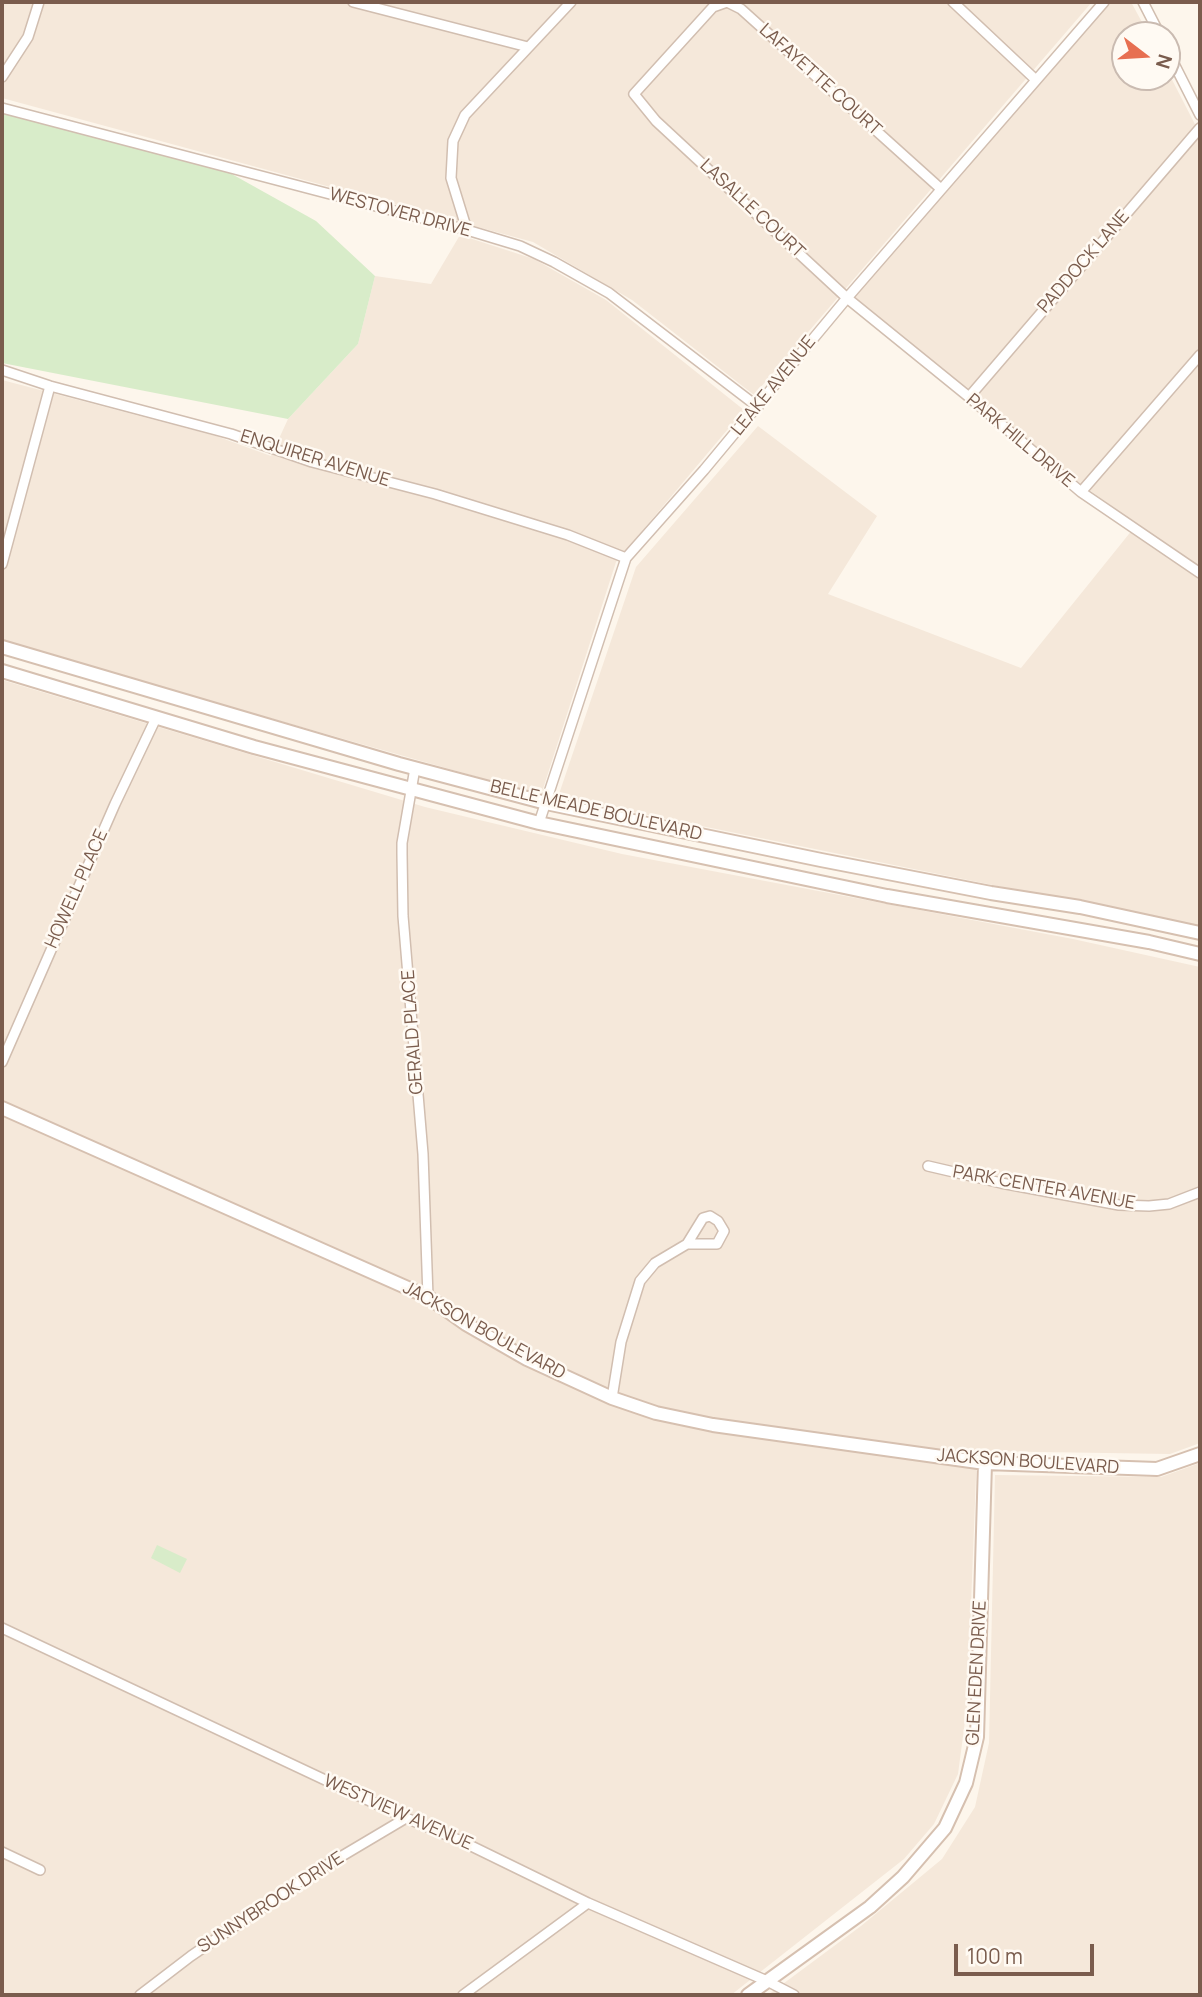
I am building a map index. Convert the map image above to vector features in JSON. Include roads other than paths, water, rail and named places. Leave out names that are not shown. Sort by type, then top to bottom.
[{"type":"main road","name":"BELLE MEADE BOULEVARD","points":[[2,647],[415,768],[546,803],[821,860],[991,893],[1080,907],[1200,933]]},
{"type":"main road","name":"BELLE MEADE BOULEVARD","points":[[2,671],[156,718],[539,823],[816,881],[1149,942],[1200,954]]},
{"type":"main road","points":[[156,718],[162,694]]},
{"type":"main road","points":[[754,868],[757,847]]},
{"type":"main road","points":[[816,881],[821,860]]},
{"type":"main road","name":"JACKSON BOULEVARD","points":[[2,1108],[428,1297],[466,1324],[527,1359],[612,1398],[656,1412],[713,1425],[985,1463],[1157,1469],[1200,1454]]},
{"type":"main road","name":"GLEN EDEN DRIVE","points":[[748,1995],[870,1907],[903,1877],[945,1828],[966,1783],[977,1737],[985,1463]]},
{"type":"street","points":[[2,78],[28,37],[38,2]]},
{"type":"street","points":[[353,2],[528,47]]},
{"type":"street","points":[[467,230],[451,178],[453,141],[465,115],[571,2]]},
{"type":"street","name":"LAFAYETTE COURT","points":[[656,121],[634,94],[713,7],[727,2],[741,9],[941,189]]},
{"type":"street","points":[[953,2],[1036,80]]},
{"type":"street","name":"LEAKE AVENUE","points":[[539,823],[625,558],[758,407],[847,298],[1104,2]]},
{"type":"street","points":[[1143,2],[1153,21]]},
{"type":"street","points":[[1181,78],[1200,115]]},
{"type":"street","name":"WESTOVER DRIVE","points":[[2,108],[520,246],[609,293],[758,407]]},
{"type":"street","name":"LASALLE COURT","points":[[656,121],[847,298]]},
{"type":"street","name":"PADDOCK LANE","points":[[969,397],[1200,128]]},
{"type":"street","name":"PARK HILL DRIVE","points":[[847,298],[1081,492],[1200,573]]},
{"type":"street","points":[[1081,492],[1200,355]]},
{"type":"street","name":"ENQUIRER AVENUE","points":[[2,370],[50,386],[231,434],[312,461],[435,494],[568,535],[625,558]]},
{"type":"street","points":[[2,564],[50,386]]},
{"type":"street","name":"HOWELL PLACE","points":[[2,1062],[115,804],[156,718]]},
{"type":"street","name":"GERALD PLACE","points":[[415,768],[402,843],[403,916],[424,1154],[428,1297]]},
{"type":"street","name":"PARK CENTER AVENUE","points":[[928,1166],[1119,1205],[1168,1204],[1200,1192]]},
{"type":"street","points":[[612,1398],[621,1342],[640,1281],[655,1263],[687,1244]]},
{"type":"street","name":"WESTVIEW AVENUE","points":[[2,1628],[406,1818],[461,1841],[588,1903],[794,1995]]},
{"type":"street","name":"SUNNYBROOK DRIVE","points":[[140,1995],[191,1956],[300,1881],[406,1818]]},
{"type":"street","points":[[2,1852],[40,1870]]},
{"type":"street","points":[[463,1995],[588,1903]]}]
